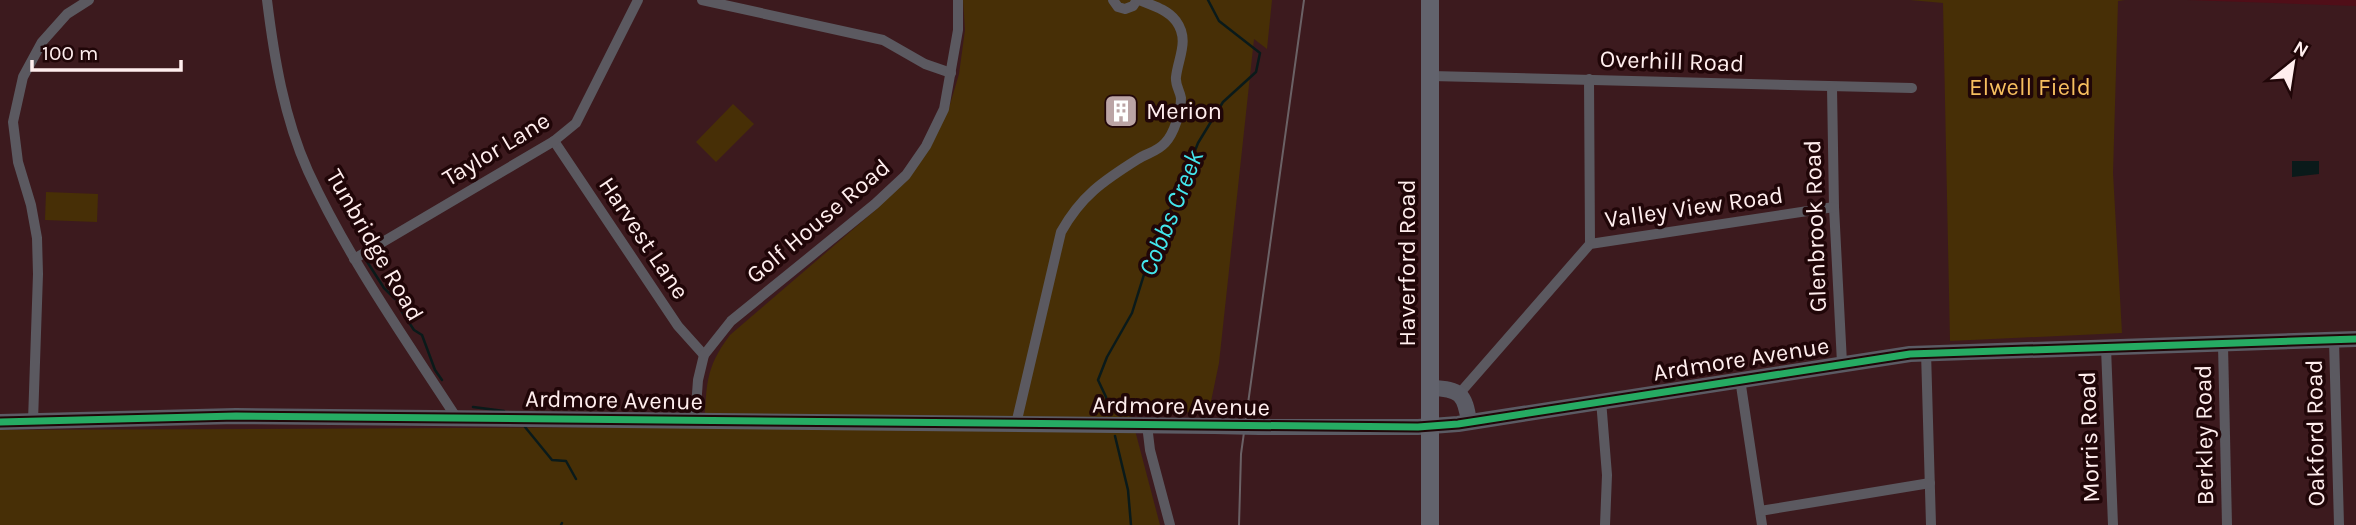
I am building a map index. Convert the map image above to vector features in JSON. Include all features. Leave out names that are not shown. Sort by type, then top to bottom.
[{"type":"main road","name":"Haverford Road","points":[[1430,0],[1430,525]]},
{"type":"street","points":[[33,421],[37,238],[31,205],[18,162],[13,122],[23,77],[42,42],[68,14],[89,0]]},
{"type":"street","name":"Tunbridge Road","points":[[267,0],[272,42],[291,122],[307,169],[354,259],[456,418]]},
{"type":"street","name":"Taylor Lane","points":[[354,259],[554,141],[576,123],[638,0]]},
{"type":"street","points":[[702,0],[883,40],[925,64],[951,73]]},
{"type":"street","name":"Golf House Road","points":[[695,421],[698,380],[704,355],[731,321],[875,204],[906,175],[926,146],[944,109],[958,30],[958,0]]},
{"type":"street","points":[[1016,424],[1061,232],[1072,212],[1086,196],[1141,157],[1156,152],[1167,141],[1174,126],[1181,97],[1175,80],[1183,36],[1176,21],[1167,12],[1138,0],[1125,9],[1118,6],[1114,0]]},
{"type":"street","name":"Overhill Road","points":[[1431,76],[1912,88]]},
{"type":"street","points":[[1588,79],[1590,244]]},
{"type":"street","name":"Glenbrook Road","points":[[1832,87],[1834,207],[1842,363]]},
{"type":"street","name":"Harvest Lane","points":[[554,141],[678,326],[704,355]]},
{"type":"street","name":"Valley View Road","points":[[1459,394],[1590,244],[1834,207]]},
{"type":"street","name":"Ardmore Avenue","points":[[0,422],[236,416],[1432,426],[1926,352],[2356,339]]},
{"type":"street","name":"Oakford Road","points":[[2334,340],[2339,525]]},
{"type":"street","name":"Berkley Road","points":[[2223,345],[2227,525]]},
{"type":"street","name":"Morris Road","points":[[2106,348],[2113,525]]},
{"type":"street","points":[[1926,352],[1931,525]]},
{"type":"street","points":[[1740,379],[1762,525]]},
{"type":"street","points":[[1432,388],[1448,389],[1459,394],[1467,405],[1469,422]]},
{"type":"street","points":[[1601,400],[1607,475],[1605,525]]},
{"type":"street","points":[[1147,425],[1150,450],[1170,525]]},
{"type":"street","points":[[1760,511],[1930,484]]},
{"type":"shaded area","points":[[2187,0],[2356,0],[2356,6]]},
{"type":"shaded area","points":[[2292,161],[2319,161],[2319,174],[2292,177]]},
{"type":"green space","points":[[963,0],[1272,0],[1267,49],[1254,39],[1219,363],[1209,411],[1131,415],[1160,525],[0,525],[0,430],[704,427],[708,379],[715,358],[730,335],[879,207],[948,111],[959,74],[965,30]]},
{"type":"green space","name":"Elwell Field","points":[[1910,0],[2125,0],[2118,1],[2113,173],[2122,333],[1950,341],[1943,3]]},
{"type":"green space","points":[[733,104],[754,124],[716,162],[696,142]]},
{"type":"green space","points":[[46,192],[98,194],[97,222],[45,220]]},
{"type":"waterway","name":"Cobbs Creek","points":[[1109,415],[1106,397],[1098,380],[1107,357],[1132,313],[1152,249],[1198,143],[1223,102],[1256,72],[1260,53],[1219,21],[1208,0]]},
{"type":"waterway","points":[[366,260],[384,288],[395,299]]},
{"type":"waterway","points":[[402,312],[414,330],[422,335],[435,370],[442,380]]},
{"type":"waterway","points":[[473,407],[504,411]]},
{"type":"waterway","points":[[525,427],[552,460],[566,461],[576,479]]},
{"type":"waterway","name":"Cobbs Creek","points":[[1115,436],[1128,490],[1131,525]]},
{"type":"tram line","points":[[1239,525],[1241,454],[1304,0]]},
{"type":"cycle path","points":[[0,422],[236,416],[1418,427],[1458,424],[1910,354],[2356,339]]},
{"type":"place","name":"Merion","points":[[1121,111]]}]
